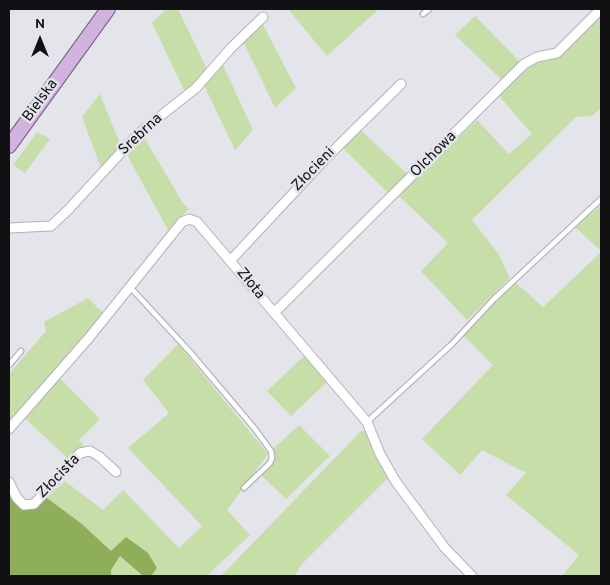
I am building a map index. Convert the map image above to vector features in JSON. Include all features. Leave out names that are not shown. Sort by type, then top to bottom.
[{"type":"main road","name":"Bielska","points":[[9,146],[108,9]]},
{"type":"street","name":"Olchowa","points":[[274,313],[524,64],[538,57],[557,53],[601,9]]},
{"type":"street","name":"Srebrna","points":[[9,228],[51,226],[139,133],[196,88],[231,48],[263,17]]},
{"type":"street","name":"Złocieni","points":[[231,260],[326,157],[401,84]]},
{"type":"street","name":"Złota","points":[[9,429],[88,339],[182,222],[189,219],[197,222],[231,260],[367,422],[380,454],[396,482],[444,548],[472,576]]},
{"type":"street","name":"Złocista","points":[[9,482],[17,498],[24,505],[34,504],[80,453],[90,451],[116,472]]},
{"type":"lane","points":[[423,14],[429,9]]},
{"type":"lane","points":[[367,422],[452,344],[494,299],[601,199]]},
{"type":"lane","points":[[130,286],[190,352],[255,429],[271,451],[272,458],[270,463],[244,488]]},
{"type":"lane","points":[[9,365],[21,350]]},
{"type":"green space","points":[[166,9],[178,9],[207,69],[195,85],[184,90],[152,23]]},
{"type":"green space","points":[[288,9],[379,9],[327,56]]},
{"type":"green space","points":[[601,13],[601,108],[592,116],[576,117],[472,220],[498,253],[510,278],[467,320],[421,271],[448,243],[398,195],[477,120],[509,154],[532,134],[499,96],[526,67],[537,60],[555,58]]},
{"type":"green space","points":[[475,16],[520,62],[504,82],[455,35]]},
{"type":"green space","points":[[262,23],[296,88],[275,108],[243,41]]},
{"type":"green space","points":[[222,63],[253,130],[235,150],[204,85]]},
{"type":"green space","points":[[100,94],[121,146],[101,168],[82,117]]},
{"type":"green space","points":[[360,129],[408,175],[389,194],[341,146]]},
{"type":"green space","points":[[37,132],[50,139],[25,173],[13,165]]},
{"type":"green space","points":[[142,134],[183,203],[189,209],[168,230],[126,153]]},
{"type":"green space","points":[[601,205],[601,251],[575,227]]},
{"type":"green space","points":[[601,252],[601,576],[562,576],[579,555],[506,495],[526,473],[482,450],[460,475],[422,439],[493,365],[464,336],[515,282],[543,307]]},
{"type":"green space","points":[[88,298],[104,314],[9,423],[9,374],[46,331],[44,322]]},
{"type":"green space","points":[[178,344],[268,454],[227,510],[250,535],[207,576],[151,576],[157,568],[111,551],[82,524],[47,498],[65,481],[103,510],[123,490],[179,548],[202,526],[128,448],[169,413],[143,380]]},
{"type":"green space","points":[[305,355],[327,382],[291,416],[267,391]]},
{"type":"green space","points":[[58,376],[100,419],[79,440],[85,447],[69,460],[24,417]]},
{"type":"green space","points":[[299,425],[330,456],[286,499],[261,475],[275,459],[274,448]]},
{"type":"green space","points":[[361,431],[368,431],[388,478],[301,565],[295,576],[221,576]]},
{"type":"green space","points":[[9,488],[16,503],[35,507],[47,498],[82,524],[111,551],[126,537],[148,553],[157,568],[151,576],[143,576],[120,556],[111,570],[111,576],[9,576]]},
{"type":"green space","points":[[120,556],[143,576],[111,576],[111,570]]}]
